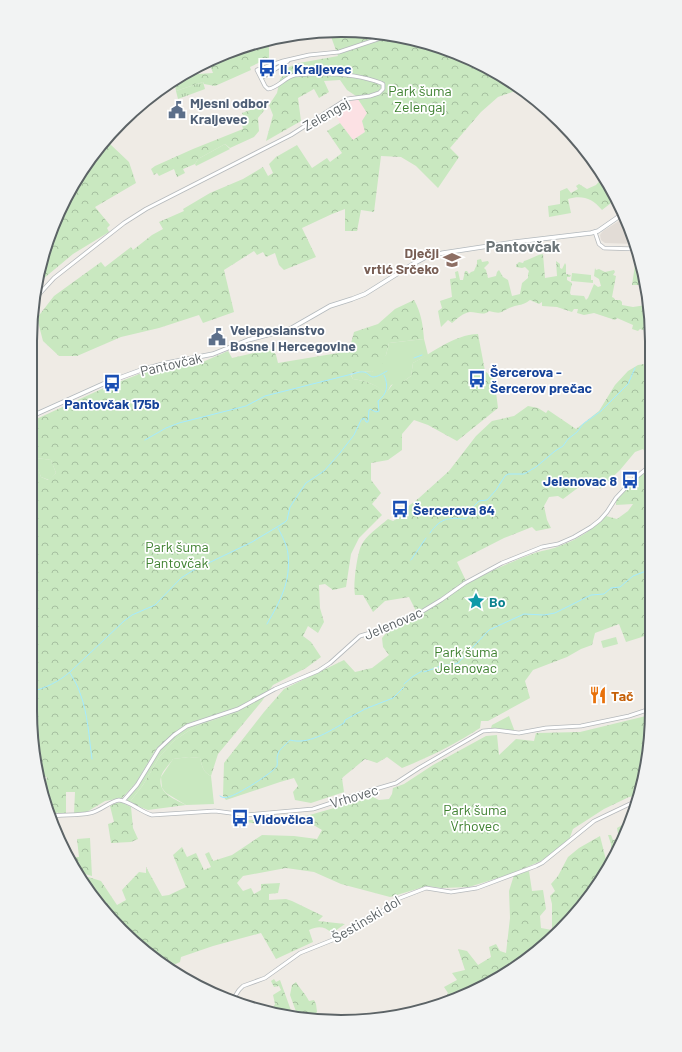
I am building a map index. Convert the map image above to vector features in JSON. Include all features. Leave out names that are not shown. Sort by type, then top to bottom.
[{"type":"main road","name":"Pantovčak","points":[[37,414],[103,384],[141,370],[213,354],[248,340],[290,328],[330,306],[365,294],[407,267],[426,258],[449,252],[595,232],[618,217]]},
{"type":"street","points":[[289,60],[261,78],[257,70],[289,60],[309,55],[339,52],[376,40]]},
{"type":"street","name":"Zelengaj","points":[[41,292],[54,278],[124,223],[146,210],[291,135],[347,99],[370,96],[379,93],[384,87],[381,83],[373,80],[327,73],[296,75],[270,89],[265,86],[261,78]]},
{"type":"street","points":[[595,232],[599,244],[604,248],[631,249]]},
{"type":"street","name":"Jelenovac","points":[[123,801],[137,785],[159,750],[181,729],[238,709],[275,689],[318,671],[330,663],[360,636],[408,620],[465,583],[502,563],[542,547],[558,544],[574,537],[600,520],[616,498],[645,470]]},
{"type":"street","name":"Vrhovec","points":[[123,801],[144,812],[152,814],[215,811],[246,815],[313,809],[396,783],[483,731],[495,730],[516,733],[546,728],[581,726],[629,716],[645,711]]},
{"type":"street","points":[[55,815],[86,814],[100,810],[114,801],[123,801]]},
{"type":"street","name":"Šestinski dol","points":[[235,996],[238,990],[243,986],[265,978],[300,953],[345,935],[365,920],[387,908],[397,899],[426,888],[451,892],[477,888],[536,866],[542,863],[594,821],[631,804]]},
{"type":"shaded area","points":[[353,100],[359,100],[367,113],[366,131],[353,140],[340,123],[333,110]]},
{"type":"shaded area","points":[[620,220],[629,244],[605,243],[601,240],[600,235],[603,231]]},
{"type":"green space","name":"Park šuma Zelengaj","points":[[331,37],[381,40],[420,47],[475,68],[514,91],[498,97],[481,112],[450,148],[459,157],[438,188],[416,166],[401,157],[381,156],[374,212],[361,210],[357,231],[345,231],[345,209],[302,228],[316,257],[284,270],[279,265],[275,253],[266,257],[263,252],[257,255],[254,251],[224,270],[234,312],[203,323],[199,315],[159,328],[121,337],[77,356],[59,356],[43,341],[38,322],[38,316],[54,296],[101,262],[105,267],[131,247],[133,250],[152,235],[163,229],[159,222],[184,211],[183,209],[210,193],[243,179],[263,167],[268,176],[273,173],[269,164],[276,157],[297,145],[312,168],[327,158],[330,162],[342,153],[327,131],[340,123],[353,140],[365,132],[362,121],[367,113],[356,96],[347,90],[340,80],[324,81],[329,92],[319,98],[314,89],[298,98],[301,121],[266,141],[273,115],[269,105],[277,93],[280,79],[284,75],[282,70],[299,63],[338,56]]},
{"type":"green space","points":[[269,46],[269,58],[250,67],[251,70],[215,86],[204,84],[203,82],[176,91],[175,86],[196,74],[213,73],[210,66],[243,53]]},
{"type":"green space","points":[[203,82],[205,89],[178,99],[176,91]]},
{"type":"green space","points":[[262,102],[266,108],[258,118],[259,131],[254,137],[230,148],[225,144],[198,159],[195,164],[183,169],[185,173],[177,177],[174,169],[159,176],[157,173],[154,175],[151,169],[155,166],[243,129],[242,125],[245,120],[242,113],[253,109]]},
{"type":"green space","points":[[109,144],[129,162],[136,183],[95,207],[110,225],[107,228],[109,232],[73,254],[44,278],[53,243],[68,207],[88,172]]},
{"type":"green space","points":[[225,144],[230,149],[196,166],[195,164],[198,159]]},
{"type":"green space","points":[[599,181],[611,203],[602,210],[591,200],[578,197],[568,199],[571,213],[549,217],[548,206],[560,204],[560,191],[567,188],[571,193],[578,189],[576,186],[579,184],[587,189],[596,185]]},
{"type":"green space","points":[[543,254],[545,278],[557,276],[556,261],[560,264],[560,268],[562,269],[565,263],[566,274],[571,275],[570,277],[567,277],[567,280],[572,283],[571,295],[584,296],[586,300],[594,284],[598,287],[601,286],[599,279],[594,276],[595,268],[596,270],[599,269],[605,272],[614,270],[615,272],[613,275],[616,276],[612,297],[615,300],[620,300],[622,305],[633,307],[642,306],[644,330],[640,329],[638,331],[632,329],[633,325],[617,318],[615,320],[594,313],[584,315],[577,313],[578,309],[574,309],[572,312],[557,307],[542,306],[542,302],[539,304],[530,300],[500,313],[489,311],[483,314],[470,312],[461,316],[452,323],[448,320],[441,327],[438,311],[442,308],[440,301],[452,297],[450,279],[456,278],[455,272],[458,271],[460,280],[463,280],[465,271],[469,274],[474,271],[477,260],[481,259],[482,262],[488,261],[489,263],[484,268],[488,278],[496,276],[499,270],[503,277],[508,280],[512,296],[520,294],[522,283],[528,278],[529,271],[525,267],[516,267],[516,265],[519,262],[523,263],[524,261]]},
{"type":"green space","points":[[635,265],[636,265],[639,285],[632,285]]},
{"type":"green space","points":[[572,273],[591,275],[591,280],[593,280],[593,283],[571,281]]},
{"type":"green space","name":"Park šuma Pantovčak","points":[[414,300],[421,319],[424,339],[389,343],[382,364],[372,372],[360,371],[350,374],[353,379],[371,383],[386,393],[396,380],[404,381],[411,376],[413,363],[460,337],[478,334],[485,371],[496,381],[495,384],[498,408],[457,441],[428,425],[414,420],[402,434],[402,450],[388,460],[371,463],[371,480],[381,493],[372,504],[382,515],[359,538],[351,554],[346,587],[333,590],[325,584],[319,585],[320,608],[324,622],[318,633],[308,626],[303,636],[311,642],[321,657],[306,668],[273,685],[262,701],[218,754],[211,776],[205,771],[200,758],[189,757],[173,759],[164,770],[160,783],[168,795],[186,805],[148,810],[129,803],[143,785],[160,756],[175,740],[196,726],[240,711],[239,707],[186,725],[164,742],[155,751],[136,783],[122,798],[105,801],[85,813],[74,814],[75,792],[66,792],[66,813],[57,812],[57,814],[55,814],[47,790],[45,782],[47,777],[44,777],[43,770],[38,731],[37,469],[38,468],[41,477],[48,480],[56,473],[51,460],[37,458],[37,419],[106,387],[142,373],[184,363],[205,361],[228,351],[232,358],[272,349],[276,355],[278,363],[338,353],[350,347],[354,332],[378,324],[395,309]]},
{"type":"green space","points":[[424,339],[428,355],[413,363],[411,376],[404,381],[391,385],[386,394],[371,384],[353,379],[351,375],[360,371],[372,372],[386,355],[389,343]]},
{"type":"green space","name":"Park šuma Jelenovac","points":[[645,363],[645,452],[643,449],[635,452],[620,470],[600,489],[591,478],[563,499],[558,496],[549,497],[544,506],[547,520],[551,528],[536,531],[532,527],[504,538],[457,562],[467,583],[535,553],[556,548],[574,540],[591,529],[606,516],[617,519],[628,511],[633,504],[616,505],[616,499],[645,472],[645,636],[626,642],[619,624],[595,633],[592,645],[567,657],[533,670],[525,681],[530,698],[488,721],[481,721],[480,728],[452,745],[402,768],[387,757],[377,763],[365,759],[342,778],[344,792],[311,803],[295,800],[293,792],[298,786],[294,778],[226,800],[223,796],[224,763],[284,689],[344,660],[355,672],[372,668],[389,655],[383,647],[382,638],[388,631],[419,617],[409,597],[385,601],[373,612],[363,595],[355,595],[355,577],[358,556],[363,542],[369,535],[388,519],[393,521],[402,516],[406,508],[449,471],[476,436],[492,421],[514,416],[528,406],[538,408],[546,413],[548,410],[576,429],[599,411],[615,385],[628,371],[638,365]]},
{"type":"green space","points":[[37,458],[51,460],[56,473],[49,480],[41,477],[38,469],[37,470]]},
{"type":"green space","points":[[616,637],[618,644],[603,648],[601,641]]},
{"type":"green space","points":[[240,709],[240,711],[196,726],[175,740],[160,756],[143,785],[129,803],[126,799],[160,750],[182,730]]},
{"type":"green space","points":[[509,716],[515,732],[491,728],[492,725]]},
{"type":"green space","name":"Park šuma Vrhovec","points":[[645,716],[642,751],[633,796],[604,809],[573,829],[569,840],[541,861],[511,874],[469,887],[441,888],[427,886],[390,897],[341,884],[314,872],[286,868],[243,876],[237,883],[243,891],[251,888],[254,894],[261,890],[261,884],[280,883],[278,893],[269,894],[269,900],[286,899],[323,916],[318,921],[345,924],[332,933],[321,927],[309,930],[313,942],[276,959],[261,933],[213,946],[181,957],[180,962],[174,965],[141,940],[126,926],[112,911],[86,876],[101,881],[117,905],[126,900],[122,890],[139,872],[146,873],[146,867],[162,896],[169,895],[186,887],[173,855],[182,847],[187,857],[196,853],[204,870],[211,867],[205,854],[209,852],[213,861],[232,855],[262,835],[294,836],[317,839],[322,830],[310,823],[293,820],[257,824],[237,820],[260,820],[306,816],[373,797],[379,800],[389,799],[393,788],[404,784],[433,765],[486,736],[497,735],[499,755],[516,739],[534,741],[536,733],[580,732]]},
{"type":"green space","points":[[189,757],[200,758],[205,771],[211,776],[214,804],[186,805],[166,793],[162,788],[161,777],[173,759]]},
{"type":"green space","points":[[121,802],[131,807],[133,828],[138,839],[131,842],[111,843],[108,824],[114,822],[110,806]]},
{"type":"green space","points":[[623,825],[618,835],[617,828]]},
{"type":"green space","points":[[608,835],[611,835],[613,840],[616,839],[611,850]]},
{"type":"green space","points":[[600,836],[606,860],[594,880],[582,896],[552,930],[552,904],[550,896],[555,891],[551,884],[558,876],[568,857],[579,848]]},
{"type":"green space","points":[[90,838],[92,876],[84,874],[75,857],[79,857],[77,839]]},
{"type":"green space","points":[[529,871],[532,891],[543,890],[546,909],[540,916],[541,928],[552,930],[510,964],[475,984],[446,996],[448,993],[444,987],[457,980],[452,973],[465,970],[458,949],[467,951],[478,965],[491,957],[489,947],[496,944],[500,951],[506,953],[510,918],[509,891],[514,875]]},
{"type":"green space","points":[[274,979],[276,982],[280,980],[291,1010],[273,1007],[275,1004],[273,995],[281,990],[279,986],[274,987],[271,981]]},
{"type":"green space","points":[[296,982],[309,1001],[314,1000],[317,1012],[316,1013],[296,1011],[290,995],[292,985]]},
{"type":"waterway","name":"Jelenovac","points":[[414,358],[422,355]]},
{"type":"waterway","points":[[430,533],[444,520],[453,518],[465,519],[472,508],[479,501],[487,500],[505,476],[508,474],[524,474],[536,467],[563,446],[583,424],[601,411],[628,384],[635,368]]},
{"type":"waterway","points":[[145,440],[166,428],[179,423],[246,406],[265,396],[360,372],[365,372],[373,377],[379,376],[387,371]]},
{"type":"waterway","points":[[37,690],[56,682],[65,676],[124,621],[132,615],[155,605],[181,578],[192,571],[252,542],[285,522],[287,520],[290,507],[306,483],[324,471],[340,453],[354,435],[361,420],[364,418],[366,422],[368,422],[370,409],[376,412],[379,411],[378,401],[385,393],[387,386],[384,375]]},
{"type":"waterway","points":[[267,624],[284,591],[288,574],[287,551],[278,528]]},
{"type":"waterway","points":[[411,560],[426,538]]},
{"type":"waterway","points":[[424,672],[444,665],[458,663],[489,630],[524,614],[544,615],[555,613],[591,595],[604,594],[611,588],[620,587],[633,576],[645,571]]},
{"type":"waterway","points":[[404,684],[422,671]]},
{"type":"waterway","points":[[70,673],[83,701],[92,759]]},
{"type":"waterway","points":[[220,796],[225,798],[232,796],[269,773],[277,766],[277,757],[281,748],[290,740],[304,741],[325,734],[344,723],[345,720],[365,709],[393,698],[404,687]]},
{"type":"place","name":"II. Kraljevec","points":[[267,68]]},
{"type":"place","name":"Mjesni odbor Kraljevec","points":[[177,110]]},
{"type":"place","name":"Dječji vrtić Srčeko","points":[[452,260]]},
{"type":"place","name":"Veleposlanstvo Bosne i Hercegovine","points":[[217,337]]},
{"type":"place","name":"Šercerova - Šercerov prečac","points":[[477,379]]},
{"type":"place","name":"Pantovčak 175b","points":[[112,383]]},
{"type":"place","name":"Jelenovac 8","points":[[630,480]]},
{"type":"place","name":"Šercerova 84","points":[[400,509]]},
{"type":"place","name":"Bo","points":[[476,601]]},
{"type":"place","name":"Tač","points":[[598,695]]},
{"type":"place","name":"Vidovčica","points":[[240,818]]},
{"type":"district","name":"Pantovčak","points":[[523,245]]}]
